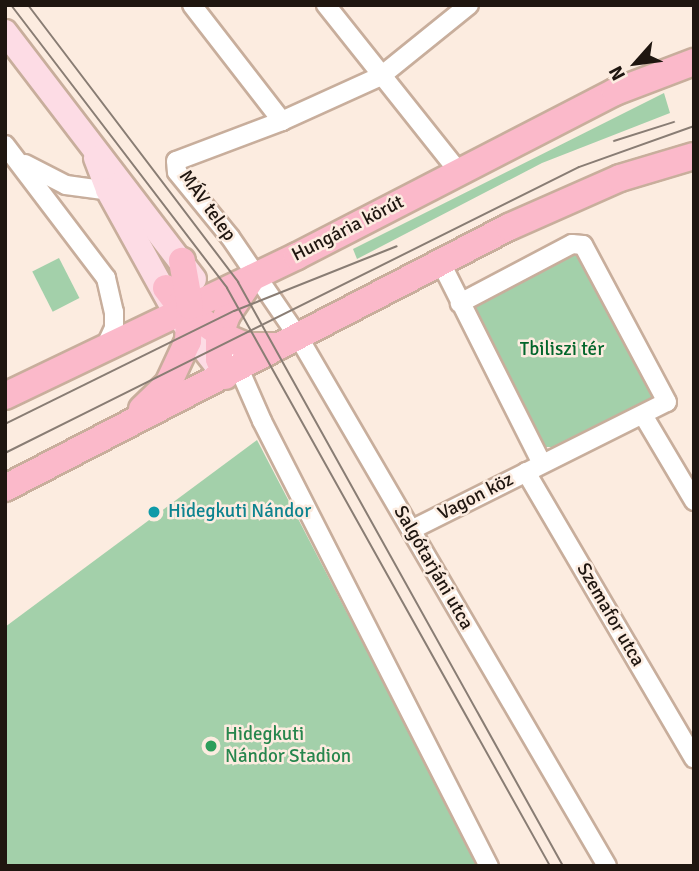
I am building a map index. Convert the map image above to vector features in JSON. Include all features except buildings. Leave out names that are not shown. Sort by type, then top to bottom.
[{"type":"main road","name":"Hungária körút","points":[[5,396],[105,347],[189,311],[255,274],[647,77],[693,63]]},
{"type":"main road","points":[[5,488],[232,373],[440,261],[559,203],[681,159]]},
{"type":"main road","points":[[123,427],[172,377],[188,341],[189,311],[182,261]]},
{"type":"main road","points":[[232,373],[217,348],[235,302],[255,274]]},
{"type":"main road","points":[[166,288],[189,311],[222,334],[246,346],[295,340]]},
{"type":"main road","points":[[235,302],[234,320],[253,341],[295,340]]},
{"type":"street","points":[[192,5],[282,121]]},
{"type":"street","points":[[326,5],[460,172]]},
{"type":"street","name":"MÁV telep","points":[[255,274],[177,172],[176,161],[282,121],[381,76],[469,5]]},
{"type":"street","points":[[5,32],[134,195],[182,261]]},
{"type":"street","points":[[88,138],[108,191],[166,288]]},
{"type":"street","points":[[10,152],[66,185],[134,195]]},
{"type":"street","points":[[10,152],[106,278],[114,312],[114,328],[105,347]]},
{"type":"street","points":[[440,261],[534,468],[667,402],[583,245],[572,244],[460,303]]},
{"type":"street","name":"Salgótarjáni utca","points":[[255,274],[411,530],[607,866]]},
{"type":"street","points":[[189,311],[262,421],[489,866]]},
{"type":"street","points":[[643,415],[694,500]]},
{"type":"street","name":"Vagon köz","points":[[411,530],[534,468]]},
{"type":"street","name":"Szemafor utca","points":[[534,468],[694,758]]},
{"type":"green space","points":[[664,93],[670,113],[542,163],[357,259],[353,249]]},
{"type":"green space","name":"Tbiliszi tér","points":[[579,252],[651,388],[651,398],[552,447],[544,447],[472,308]]},
{"type":"green space","points":[[59,258],[79,298],[53,312],[32,272]]},
{"type":"green space","name":"Hidegkuti Nándor Stadion","points":[[257,440],[479,866],[5,866],[5,627]]},
{"type":"tram line","points":[[11,5],[227,288],[550,866]]},
{"type":"tram line","points":[[28,5],[238,282],[563,866]]},
{"type":"tram line","points":[[614,141],[674,122]]},
{"type":"tram line","points":[[5,453],[579,167],[694,126]]},
{"type":"tram line","points":[[5,424],[234,311],[397,246]]},
{"type":"place","name":"Hidegkuti Nándor","points":[[154,512]]},
{"type":"place","name":"Hidegkuti Nándor Stadion","points":[[211,746]]}]
